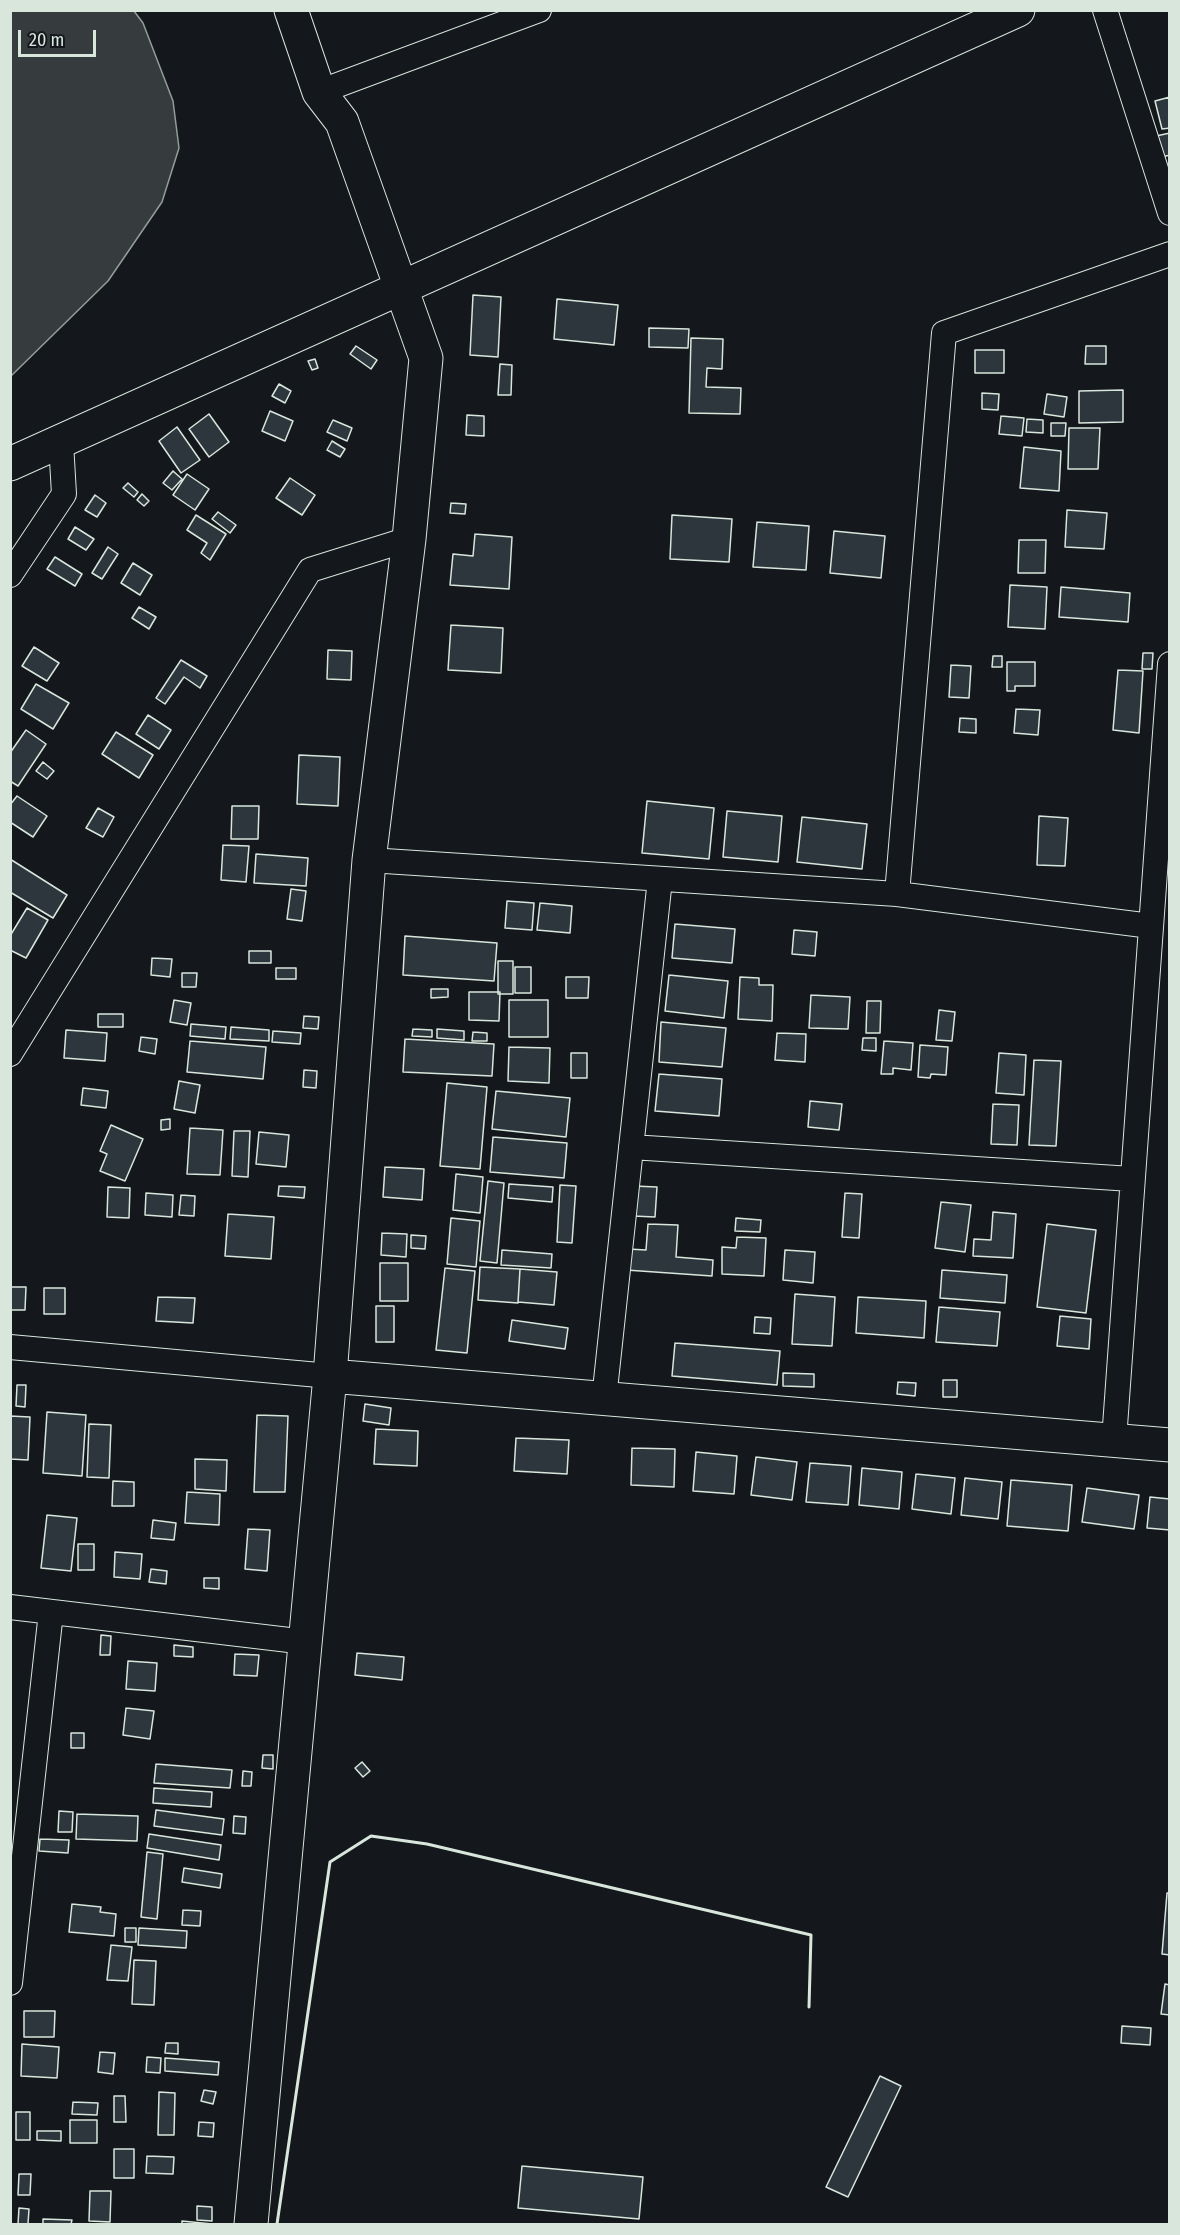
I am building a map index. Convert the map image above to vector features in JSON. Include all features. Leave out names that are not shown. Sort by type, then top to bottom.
[{"type":"main road","points":[[251,2224],[330,1376],[369,860],[409,539],[426,358],[342,122],[319,92],[291,10]]},
{"type":"main road","points":[[10,464],[62,443],[1018,10]]},
{"type":"main road","points":[[330,1376],[1170,1445]]},
{"type":"street","points":[[1105,10],[1170,213]]},
{"type":"street","points":[[319,92],[533,11]]},
{"type":"street","points":[[897,894],[944,333],[1170,254]]},
{"type":"street","points":[[10,575],[64,494],[62,443]]},
{"type":"street","points":[[10,1054],[310,570],[409,539]]},
{"type":"street","points":[[1113,1440],[1170,664]]},
{"type":"street","points":[[369,860],[897,894],[1151,926]]},
{"type":"street","points":[[604,1399],[660,879]]},
{"type":"street","points":[[631,1147],[1132,1179]]},
{"type":"street","points":[[10,1347],[330,1376]]},
{"type":"street","points":[[10,1607],[306,1642]]},
{"type":"street","points":[[10,1983],[51,1612]]},
{"type":"shaded area","points":[[11,10],[134,11],[143,23],[173,101],[179,148],[162,202],[108,281],[11,376]]},
{"type":"building","points":[[1170,97],[1170,128],[1162,129],[1155,101]]},
{"type":"building","points":[[1170,133],[1170,155],[1162,157],[1156,136]]},
{"type":"building","points":[[473,295],[501,297],[498,357],[470,355]]},
{"type":"building","points":[[557,299],[618,305],[614,345],[554,339]]},
{"type":"building","points":[[649,328],[689,329],[688,348],[649,347]]},
{"type":"building","points":[[691,338],[723,339],[722,369],[707,368],[706,387],[741,388],[740,414],[689,413]]},
{"type":"building","points":[[356,346],[377,360],[371,369],[350,354]]},
{"type":"building","points":[[1086,346],[1106,346],[1106,364],[1085,364]]},
{"type":"building","points":[[975,350],[1004,350],[1004,373],[975,373]]},
{"type":"building","points":[[315,359],[318,368],[312,370],[308,361]]},
{"type":"building","points":[[500,364],[512,365],[511,395],[498,395]]},
{"type":"building","points":[[279,384],[291,391],[285,403],[272,396]]},
{"type":"building","points":[[1123,390],[1123,422],[1079,423],[1079,391]]},
{"type":"building","points":[[982,393],[999,394],[998,410],[982,409]]},
{"type":"building","points":[[1047,394],[1067,397],[1064,417],[1044,414]]},
{"type":"building","points":[[270,411],[293,421],[285,441],[262,431]]},
{"type":"building","points":[[209,414],[229,442],[209,457],[189,429]]},
{"type":"building","points":[[467,415],[484,416],[484,436],[466,435]]},
{"type":"building","points":[[1001,416],[1024,418],[1022,436],[999,434]]},
{"type":"building","points":[[1027,419],[1043,420],[1043,433],[1026,432]]},
{"type":"building","points":[[333,420],[352,428],[347,441],[327,432]]},
{"type":"building","points":[[1051,423],[1066,423],[1065,436],[1051,436]]},
{"type":"building","points":[[177,427],[200,460],[181,473],[159,441]]},
{"type":"building","points":[[1069,428],[1100,428],[1098,469],[1068,469]]},
{"type":"building","points":[[332,441],[345,449],[340,457],[327,450]]},
{"type":"building","points":[[1024,447],[1061,451],[1059,491],[1020,488]]},
{"type":"building","points":[[173,471],[182,479],[172,490],[163,483]]},
{"type":"building","points":[[187,474],[209,489],[195,510],[173,495]]},
{"type":"building","points":[[290,478],[315,495],[302,515],[276,498]]},
{"type":"building","points":[[128,483],[138,492],[134,497],[123,488]]},
{"type":"building","points":[[142,494],[149,501],[144,506],[137,500]]},
{"type":"building","points":[[95,495],[106,503],[97,517],[85,510]]},
{"type":"building","points":[[451,503],[466,504],[465,514],[450,513]]},
{"type":"building","points":[[1067,510],[1107,513],[1104,549],[1065,547]]},
{"type":"building","points":[[218,512],[236,525],[230,533],[212,519]]},
{"type":"building","points":[[196,515],[226,534],[210,560],[201,553],[207,543],[187,530]]},
{"type":"building","points":[[672,515],[732,519],[729,562],[670,559]]},
{"type":"building","points":[[757,522],[809,526],[806,570],[753,567]]},
{"type":"building","points":[[75,527],[94,539],[86,550],[68,539]]},
{"type":"building","points":[[834,531],[885,536],[881,578],[830,573]]},
{"type":"building","points":[[475,534],[512,537],[509,589],[450,585],[453,554],[473,556]]},
{"type":"building","points":[[1019,540],[1046,540],[1045,573],[1018,573]]},
{"type":"building","points":[[108,547],[118,554],[102,579],[92,573]]},
{"type":"building","points":[[55,557],[82,574],[75,586],[47,569]]},
{"type":"building","points":[[133,563],[152,575],[140,595],[121,583]]},
{"type":"building","points":[[1010,585],[1047,587],[1045,629],[1008,627]]},
{"type":"building","points":[[1061,587],[1130,593],[1128,622],[1059,617]]},
{"type":"building","points":[[139,607],[156,617],[149,629],[132,618]]},
{"type":"building","points":[[451,625],[503,628],[501,673],[448,670]]},
{"type":"building","points":[[34,647],[59,663],[47,681],[22,666]]},
{"type":"building","points":[[328,650],[352,651],[351,680],[327,679]]},
{"type":"building","points":[[1143,653],[1153,653],[1152,669],[1142,669]]},
{"type":"building","points":[[993,656],[1002,656],[1002,667],[992,667]]},
{"type":"building","points":[[181,660],[207,676],[200,688],[184,677],[165,704],[156,698]]},
{"type":"building","points":[[1007,662],[1035,662],[1035,686],[1015,686],[1015,691],[1007,691]]},
{"type":"building","points":[[951,665],[971,666],[969,698],[949,697]]},
{"type":"building","points":[[1118,670],[1143,671],[1139,733],[1113,730]]},
{"type":"building","points":[[36,684],[69,703],[53,729],[21,709]]},
{"type":"building","points":[[1016,709],[1040,710],[1038,735],[1014,733]]},
{"type":"building","points":[[148,715],[171,730],[159,749],[136,734]]},
{"type":"building","points":[[960,718],[976,719],[976,733],[959,732]]},
{"type":"building","points":[[26,730],[46,744],[18,786],[10,781],[10,753]]},
{"type":"building","points":[[116,732],[153,755],[139,778],[102,754]]},
{"type":"building","points":[[299,755],[340,757],[338,806],[297,804]]},
{"type":"building","points":[[43,762],[54,771],[47,779],[36,771]]},
{"type":"building","points":[[17,796],[47,816],[33,837],[10,822],[10,805]]},
{"type":"building","points":[[647,801],[714,808],[709,859],[642,853]]},
{"type":"building","points":[[232,806],[259,806],[258,839],[231,839]]},
{"type":"building","points":[[98,808],[114,817],[103,837],[86,828]]},
{"type":"building","points":[[727,811],[782,816],[778,862],[723,857]]},
{"type":"building","points":[[1039,816],[1068,818],[1065,866],[1037,865]]},
{"type":"building","points":[[802,817],[867,824],[862,869],[797,862]]},
{"type":"building","points":[[223,845],[249,846],[246,882],[221,880]]},
{"type":"building","points":[[256,854],[308,858],[306,886],[254,883]]},
{"type":"building","points":[[10,859],[67,895],[53,918],[10,892]]},
{"type":"building","points":[[291,889],[306,891],[302,921],[287,919]]},
{"type":"building","points":[[507,901],[534,903],[532,930],[505,928]]},
{"type":"building","points":[[540,903],[572,906],[570,933],[537,930]]},
{"type":"building","points":[[27,908],[48,920],[26,958],[10,950],[10,936]]},
{"type":"building","points":[[675,924],[735,929],[732,963],[672,958]]},
{"type":"building","points":[[794,930],[817,932],[815,956],[792,954]]},
{"type":"building","points":[[405,936],[497,943],[494,981],[403,975]]},
{"type":"building","points":[[249,951],[271,951],[271,963],[249,963]]},
{"type":"building","points":[[152,958],[172,959],[170,977],[151,975]]},
{"type":"building","points":[[498,961],[513,961],[513,994],[498,994]]},
{"type":"building","points":[[515,967],[531,967],[531,993],[515,993]]},
{"type":"building","points":[[276,968],[296,968],[296,979],[276,979]]},
{"type":"building","points":[[182,973],[197,973],[196,987],[182,987]]},
{"type":"building","points":[[669,975],[728,981],[724,1018],[665,1011]]},
{"type":"building","points":[[566,977],[589,977],[588,998],[566,998]]},
{"type":"building","points":[[740,977],[759,978],[759,985],[773,985],[772,1021],[738,1019]]},
{"type":"building","points":[[431,989],[448,989],[448,997],[431,998]]},
{"type":"building","points":[[469,992],[500,992],[499,1021],[469,1020]]},
{"type":"building","points":[[811,995],[850,997],[848,1029],[809,1028]]},
{"type":"building","points":[[174,1000],[191,1003],[187,1025],[170,1022]]},
{"type":"building","points":[[509,1000],[548,1000],[548,1037],[509,1037]]},
{"type":"building","points":[[867,1001],[881,1001],[880,1033],[866,1033]]},
{"type":"building","points":[[939,1010],[955,1012],[952,1041],[936,1040]]},
{"type":"building","points":[[98,1014],[123,1014],[123,1027],[98,1027]]},
{"type":"building","points":[[304,1016],[319,1017],[318,1029],[303,1028]]},
{"type":"building","points":[[661,1022],[726,1028],[722,1067],[659,1062]]},
{"type":"building","points":[[191,1024],[226,1027],[225,1039],[190,1036]]},
{"type":"building","points":[[231,1027],[269,1030],[269,1041],[230,1039]]},
{"type":"building","points":[[413,1029],[432,1030],[432,1037],[412,1036]]},
{"type":"building","points":[[437,1029],[464,1031],[464,1040],[437,1038]]},
{"type":"building","points":[[66,1030],[107,1033],[105,1061],[64,1058]]},
{"type":"building","points":[[273,1031],[301,1033],[300,1044],[272,1042]]},
{"type":"building","points":[[473,1032],[487,1033],[487,1041],[472,1041]]},
{"type":"building","points":[[777,1033],[806,1034],[805,1062],[775,1060]]},
{"type":"building","points":[[141,1037],[157,1039],[155,1054],[139,1051]]},
{"type":"building","points":[[863,1038],[876,1038],[876,1051],[862,1050]]},
{"type":"building","points":[[405,1039],[494,1044],[492,1076],[403,1072]]},
{"type":"building","points":[[190,1041],[266,1047],[263,1079],[187,1072]]},
{"type":"building","points":[[884,1041],[913,1043],[911,1070],[893,1068],[893,1074],[881,1074]]},
{"type":"building","points":[[920,1045],[948,1047],[946,1075],[931,1074],[930,1078],[918,1077]]},
{"type":"building","points":[[509,1047],[550,1048],[549,1083],[508,1081]]},
{"type":"building","points":[[571,1053],[587,1053],[587,1078],[571,1078]]},
{"type":"building","points":[[999,1053],[1026,1055],[1024,1095],[996,1093]]},
{"type":"building","points":[[1034,1060],[1061,1061],[1056,1146],[1029,1145]]},
{"type":"building","points":[[304,1070],[317,1071],[316,1088],[303,1087]]},
{"type":"building","points":[[659,1074],[722,1079],[719,1116],[655,1111]]},
{"type":"building","points":[[179,1081],[200,1085],[195,1113],[174,1109]]},
{"type":"building","points":[[447,1083],[487,1087],[480,1169],[440,1166]]},
{"type":"building","points":[[83,1088],[108,1091],[106,1108],[81,1105]]},
{"type":"building","points":[[496,1091],[570,1098],[566,1137],[492,1129]]},
{"type":"building","points":[[810,1101],[842,1104],[839,1130],[808,1127]]},
{"type":"building","points":[[993,1104],[1019,1105],[1017,1145],[991,1144]]},
{"type":"building","points":[[170,1119],[170,1129],[161,1130],[161,1120]]},
{"type":"building","points":[[111,1125],[143,1139],[125,1181],[100,1171],[107,1154],[100,1151]]},
{"type":"building","points":[[190,1128],[223,1130],[220,1175],[187,1174]]},
{"type":"building","points":[[234,1131],[250,1131],[248,1177],[232,1176]]},
{"type":"building","points":[[259,1132],[289,1135],[286,1167],[256,1164]]},
{"type":"building","points":[[493,1137],[567,1143],[564,1178],[490,1172]]},
{"type":"building","points":[[385,1167],[424,1169],[422,1200],[383,1197]]},
{"type":"building","points":[[456,1174],[483,1177],[480,1213],[453,1210]]},
{"type":"building","points":[[488,1181],[504,1183],[497,1263],[480,1261]]},
{"type":"building","points":[[509,1184],[553,1187],[552,1202],[508,1198]]},
{"type":"building","points":[[560,1185],[576,1186],[572,1243],[557,1242]]},
{"type":"building","points":[[279,1186],[305,1187],[304,1198],[278,1196]]},
{"type":"building","points":[[634,1186],[657,1187],[655,1217],[633,1216]]},
{"type":"building","points":[[108,1187],[130,1188],[129,1218],[107,1217]]},
{"type":"building","points":[[146,1193],[173,1195],[172,1217],[145,1215]]},
{"type":"building","points":[[845,1193],[862,1194],[859,1238],[842,1237]]},
{"type":"building","points":[[181,1195],[195,1196],[194,1216],[179,1215]]},
{"type":"building","points":[[941,1202],[971,1205],[965,1252],[935,1248]]},
{"type":"building","points":[[993,1212],[1016,1214],[1013,1258],[973,1256],[974,1239],[991,1240]]},
{"type":"building","points":[[228,1214],[274,1217],[271,1259],[225,1256]]},
{"type":"building","points":[[451,1218],[480,1221],[476,1267],[447,1264]]},
{"type":"building","points":[[736,1218],[761,1220],[760,1232],[735,1231]]},
{"type":"building","points":[[648,1224],[678,1225],[676,1257],[713,1260],[712,1276],[626,1270],[628,1249],[646,1250]]},
{"type":"building","points":[[1047,1224],[1096,1230],[1086,1313],[1037,1307]]},
{"type":"building","points":[[382,1233],[407,1234],[406,1257],[381,1255]]},
{"type":"building","points":[[411,1235],[426,1236],[425,1249],[411,1248]]},
{"type":"building","points":[[737,1237],[766,1238],[764,1276],[722,1274],[722,1247],[736,1248]]},
{"type":"building","points":[[502,1250],[552,1254],[551,1268],[501,1265]]},
{"type":"building","points":[[785,1250],[815,1252],[813,1283],[783,1280]]},
{"type":"building","points":[[380,1263],[408,1263],[408,1301],[380,1301]]},
{"type":"building","points":[[480,1267],[520,1269],[518,1303],[478,1300]]},
{"type":"building","points":[[445,1268],[475,1271],[467,1353],[436,1350]]},
{"type":"building","points":[[520,1269],[557,1272],[554,1305],[518,1302]]},
{"type":"building","points":[[942,1270],[1007,1275],[1005,1303],[940,1298]]},
{"type":"building","points":[[10,1287],[26,1287],[25,1310],[10,1310]]},
{"type":"building","points":[[44,1288],[65,1288],[65,1314],[44,1314]]},
{"type":"building","points":[[795,1294],[835,1297],[832,1346],[792,1344]]},
{"type":"building","points":[[158,1297],[195,1298],[193,1323],[156,1321]]},
{"type":"building","points":[[858,1297],[926,1301],[924,1338],[856,1333]]},
{"type":"building","points":[[376,1306],[394,1306],[394,1342],[376,1342]]},
{"type":"building","points":[[939,1307],[1000,1312],[997,1346],[936,1342]]},
{"type":"building","points":[[1060,1316],[1091,1319],[1089,1349],[1057,1346]]},
{"type":"building","points":[[755,1317],[771,1318],[770,1334],[754,1333]]},
{"type":"building","points":[[512,1320],[568,1328],[565,1349],[509,1341]]},
{"type":"building","points":[[675,1343],[780,1351],[777,1385],[672,1376]]},
{"type":"building","points":[[783,1373],[814,1374],[814,1387],[783,1386]]},
{"type":"building","points":[[943,1380],[957,1380],[957,1397],[943,1397]]},
{"type":"building","points":[[898,1382],[916,1383],[915,1396],[897,1394]]},
{"type":"building","points":[[17,1385],[26,1385],[25,1407],[16,1406]]},
{"type":"building","points":[[365,1404],[391,1408],[389,1425],[363,1421]]},
{"type":"building","points":[[47,1412],[86,1415],[82,1476],[43,1473]]},
{"type":"building","points":[[257,1415],[288,1416],[285,1492],[254,1492]]},
{"type":"building","points":[[10,1416],[30,1417],[28,1460],[10,1459]]},
{"type":"building","points":[[89,1424],[111,1425],[109,1478],[87,1477]]},
{"type":"building","points":[[376,1429],[418,1431],[417,1466],[374,1464]]},
{"type":"building","points":[[516,1438],[569,1440],[567,1474],[514,1471]]},
{"type":"building","points":[[632,1448],[675,1449],[674,1487],[631,1485]]},
{"type":"building","points":[[696,1452],[737,1456],[734,1494],[693,1491]]},
{"type":"building","points":[[756,1457],[797,1462],[792,1500],[751,1495]]},
{"type":"building","points":[[195,1459],[227,1460],[226,1491],[195,1489]]},
{"type":"building","points":[[810,1463],[851,1466],[848,1505],[806,1502]]},
{"type":"building","points":[[862,1468],[902,1472],[899,1509],[859,1505]]},
{"type":"building","points":[[916,1474],[955,1478],[951,1514],[912,1509]]},
{"type":"building","points":[[965,1478],[1002,1482],[998,1519],[961,1515]]},
{"type":"building","points":[[1011,1480],[1072,1485],[1068,1531],[1007,1526]]},
{"type":"building","points":[[113,1481],[134,1482],[134,1506],[112,1506]]},
{"type":"building","points":[[1087,1488],[1139,1495],[1134,1529],[1082,1522]]},
{"type":"building","points":[[187,1492],[220,1494],[219,1525],[185,1523]]},
{"type":"building","points":[[1150,1497],[1170,1499],[1170,1530],[1147,1528]]},
{"type":"building","points":[[47,1515],[77,1518],[71,1571],[41,1568]]},
{"type":"building","points":[[153,1520],[176,1523],[174,1540],[151,1538]]},
{"type":"building","points":[[248,1529],[270,1530],[267,1571],[245,1569]]},
{"type":"building","points":[[78,1544],[94,1544],[94,1570],[78,1570]]},
{"type":"building","points":[[115,1552],[142,1554],[140,1579],[114,1577]]},
{"type":"building","points":[[151,1569],[167,1571],[166,1584],[149,1582]]},
{"type":"building","points":[[204,1578],[219,1578],[219,1589],[204,1588]]},
{"type":"building","points":[[101,1635],[111,1636],[110,1655],[100,1655]]},
{"type":"building","points":[[174,1645],[193,1647],[193,1657],[174,1656]]},
{"type":"building","points":[[357,1653],[404,1657],[402,1680],[355,1675]]},
{"type":"building","points":[[235,1654],[259,1655],[257,1676],[234,1675]]},
{"type":"building","points":[[128,1661],[157,1663],[155,1691],[126,1689]]},
{"type":"building","points":[[126,1708],[154,1711],[150,1739],[123,1735]]},
{"type":"building","points":[[71,1733],[84,1733],[84,1748],[71,1748]]},
{"type":"building","points":[[263,1755],[273,1755],[273,1769],[262,1768]]},
{"type":"building","points":[[362,1762],[370,1771],[363,1777],[355,1768]]},
{"type":"building","points":[[156,1764],[232,1770],[230,1788],[154,1783]]},
{"type":"building","points":[[243,1771],[252,1772],[251,1786],[242,1786]]},
{"type":"building","points":[[154,1788],[212,1792],[211,1807],[153,1803]]},
{"type":"building","points":[[156,1810],[224,1819],[222,1835],[154,1826]]},
{"type":"building","points":[[59,1811],[73,1812],[72,1832],[58,1832]]},
{"type":"building","points":[[77,1814],[138,1816],[137,1841],[76,1839]]},
{"type":"building","points":[[234,1816],[246,1817],[245,1834],[233,1833]]},
{"type":"building","points":[[149,1834],[221,1845],[219,1860],[147,1848]]},
{"type":"building","points":[[40,1839],[69,1840],[68,1853],[39,1851]]},
{"type":"building","points":[[147,1852],[163,1854],[157,1919],[141,1917]]},
{"type":"building","points":[[184,1868],[222,1874],[220,1888],[182,1882]]},
{"type":"building","points":[[1167,1893],[1170,1893],[1170,1955],[1162,1954]]},
{"type":"building","points":[[72,1904],[101,1907],[100,1912],[116,1914],[114,1936],[69,1932]]},
{"type":"building","points":[[183,1910],[201,1911],[200,1926],[182,1925]]},
{"type":"building","points":[[125,1928],[136,1928],[136,1942],[125,1942]]},
{"type":"building","points":[[139,1928],[187,1931],[186,1948],[138,1945]]},
{"type":"building","points":[[111,1945],[132,1947],[128,1981],[107,1980]]},
{"type":"building","points":[[134,1960],[156,1961],[154,2005],[132,2004]]},
{"type":"building","points":[[1165,1984],[1170,1985],[1170,2015],[1161,2014]]},
{"type":"building","points":[[24,2011],[55,2011],[54,2037],[24,2037]]},
{"type":"building","points":[[1122,2026],[1151,2028],[1150,2045],[1121,2043]]},
{"type":"building","points":[[166,2043],[178,2043],[178,2054],[165,2053]]},
{"type":"building","points":[[22,2044],[59,2047],[57,2078],[21,2076]]},
{"type":"building","points":[[100,2052],[115,2053],[113,2074],[98,2072]]},
{"type":"building","points":[[147,2057],[161,2058],[160,2073],[146,2072]]},
{"type":"building","points":[[165,2058],[219,2062],[218,2075],[165,2071]]},
{"type":"building","points":[[880,2076],[901,2086],[848,2197],[826,2187]]},
{"type":"building","points":[[204,2090],[216,2092],[213,2104],[201,2101]]},
{"type":"building","points":[[159,2092],[175,2093],[174,2135],[158,2135]]},
{"type":"building","points":[[114,2096],[125,2096],[126,2122],[114,2122]]},
{"type":"building","points":[[73,2102],[98,2103],[97,2115],[72,2114]]},
{"type":"building","points":[[16,2112],[30,2112],[30,2140],[16,2140]]},
{"type":"building","points":[[70,2120],[97,2120],[97,2143],[70,2143]]},
{"type":"building","points":[[199,2122],[214,2123],[213,2137],[198,2136]]},
{"type":"building","points":[[37,2131],[61,2131],[61,2141],[37,2140]]},
{"type":"building","points":[[114,2149],[134,2149],[134,2178],[114,2178]]},
{"type":"building","points":[[147,2156],[174,2157],[173,2174],[146,2173]]},
{"type":"building","points":[[522,2166],[643,2177],[639,2219],[518,2208]]},
{"type":"building","points":[[19,2174],[31,2174],[30,2195],[18,2195]]},
{"type":"building","points":[[90,2191],[111,2191],[110,2222],[89,2221]]},
{"type":"building","points":[[197,2206],[212,2207],[212,2221],[197,2220]]},
{"type":"building","points":[[19,2208],[29,2209],[28,2224],[18,2224]]},
{"type":"building","points":[[43,2219],[72,2220],[71,2224],[43,2224]]},
{"type":"building","points":[[182,2221],[212,2224],[182,2224]]},
{"type":"wall","points":[[277,2224],[330,1862],[371,1836],[427,1844],[811,1935],[809,2007]]}]
